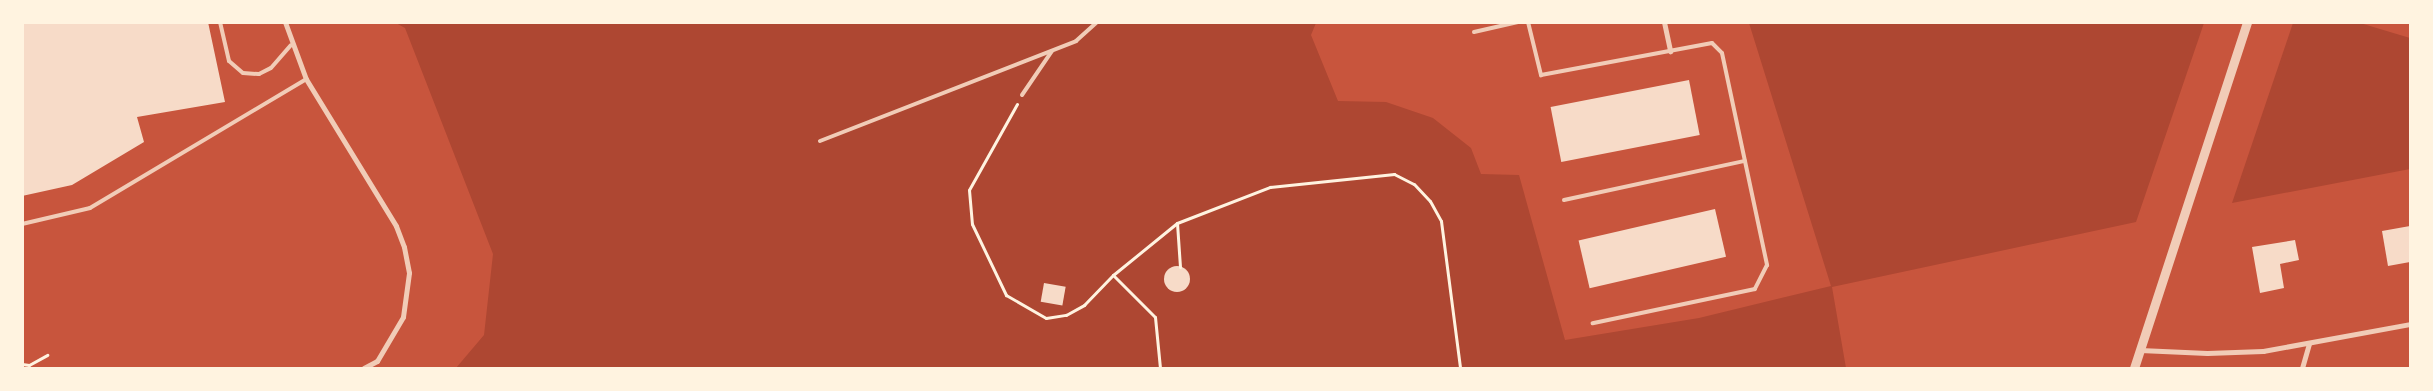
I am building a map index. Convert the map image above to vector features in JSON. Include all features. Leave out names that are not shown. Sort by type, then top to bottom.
[{"type":"street","points":[[285,22],[291,45],[306,79],[396,226],[410,273],[403,317],[377,361],[364,368]]},
{"type":"street","points":[[1664,22],[1670,51]]},
{"type":"street","points":[[2134,368],[2247,22]]},
{"type":"street","points":[[2140,350],[2207,353],[2263,351],[2410,324]]},
{"type":"street","points":[[2302,368],[2309,343]]},
{"type":"lane","points":[[220,22],[229,61],[243,73],[257,74],[271,68],[291,45]]},
{"type":"lane","points":[[820,141],[1076,41],[1097,22]]},
{"type":"lane","points":[[1474,32],[1518,22]]},
{"type":"lane","points":[[1528,22],[1541,75],[1712,43],[1722,53],[1767,264],[1755,289],[1593,323]]},
{"type":"lane","points":[[1022,95],[1052,50]]},
{"type":"lane","points":[[22,224],[90,208],[306,79]]},
{"type":"lane","points":[[1564,200],[1744,161]]},
{"type":"path","points":[[1022,95],[970,190],[972,224],[1006,295],[1046,318],[1066,315],[1084,305],[1113,275],[1177,223],[1270,186],[1394,174],[1414,184],[1430,200],[1441,221],[1460,368]]},
{"type":"path","points":[[1177,223],[1180,267]]},
{"type":"path","points":[[1113,275],[1154,317],[1160,368]]},
{"type":"path","points":[[22,364],[29,367],[47,355]]},
{"type":"shaded area","points":[[396,23],[1316,23],[1311,35],[1338,101],[1386,102],[1433,118],[1471,148],[1481,174],[1519,175],[1565,340],[1699,318],[1831,286],[1749,23],[2204,23],[2136,222],[1832,287],[1846,368],[456,368],[484,335],[493,254],[405,28]]},
{"type":"shaded area","points":[[2293,23],[2360,23],[2410,38],[2410,169],[2232,203]]},
{"type":"building","points":[[22,22],[208,22],[225,102],[137,117],[144,142],[72,185],[22,196]]},
{"type":"building","points":[[1689,80],[1700,135],[1561,162],[1551,107]]},
{"type":"building","points":[[1715,209],[1726,257],[1590,288],[1579,240]]},
{"type":"building","points":[[2410,226],[2410,262],[2388,266],[2382,231]]},
{"type":"building","points":[[2295,240],[2299,260],[2280,264],[2284,288],[2260,293],[2252,247]]},
{"type":"building","points":[[1177,266],[1186,270],[1190,279],[1186,288],[1177,292],[1168,288],[1164,279],[1168,270]]},
{"type":"building","points":[[1044,283],[1066,287],[1062,306],[1041,302]]}]
